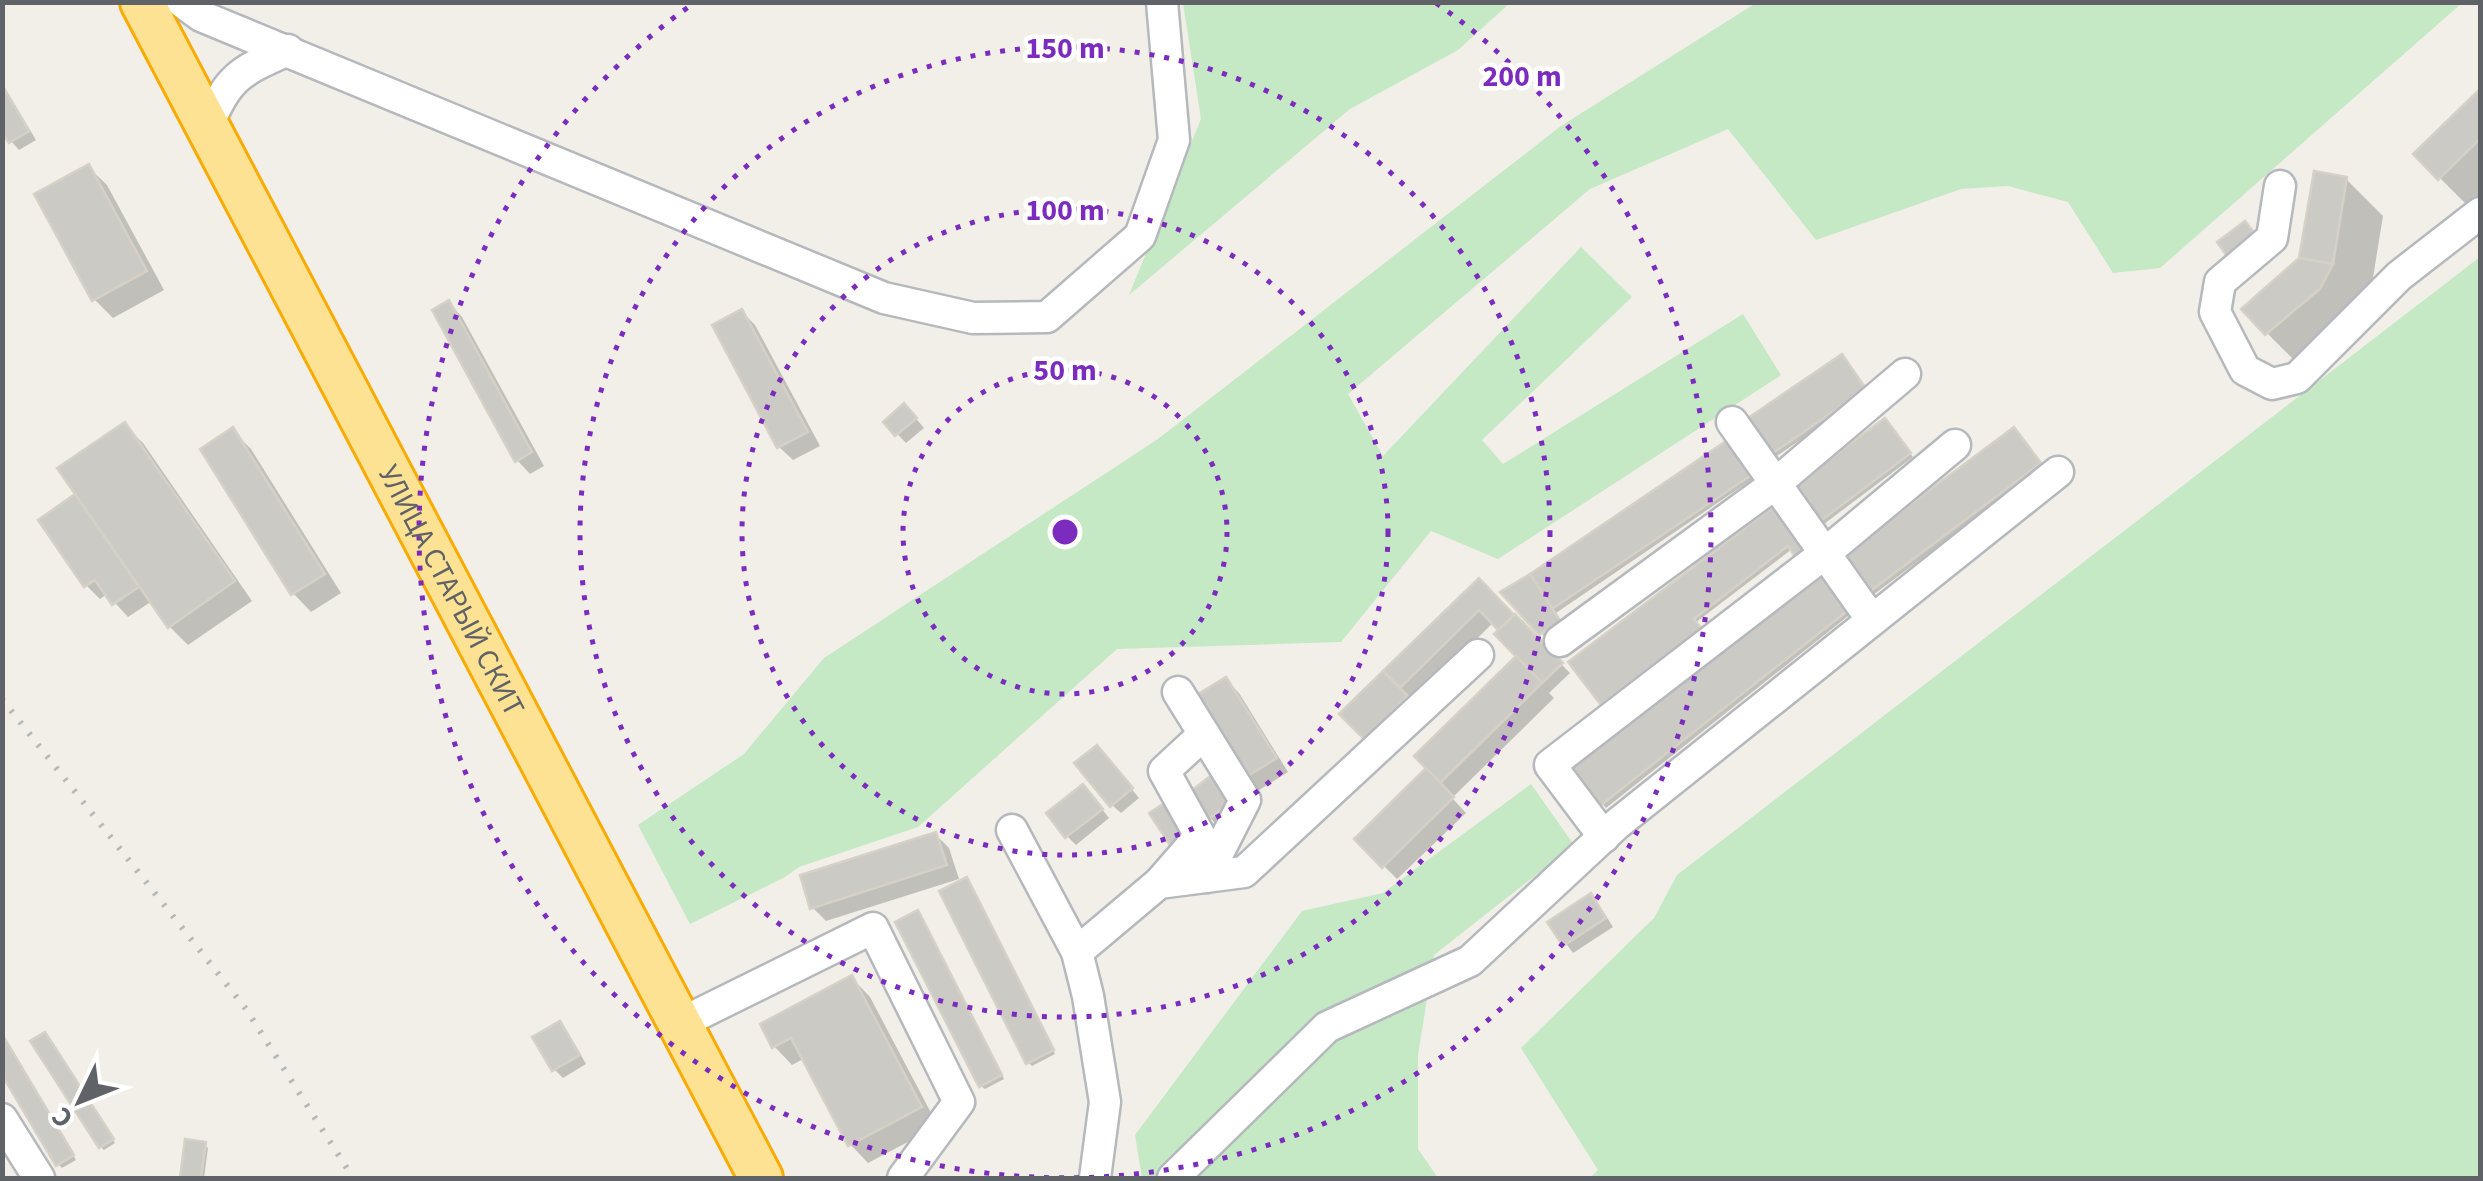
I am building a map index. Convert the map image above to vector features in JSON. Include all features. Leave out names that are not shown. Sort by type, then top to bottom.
[{"type":"highway","name":"УЛИЦА СТАРЫЙ СКИТ","points":[[142,2],[761,1178]]},
{"type":"street","points":[[182,2],[201,16],[884,298],[973,318],[1047,317],[1140,236],[1174,140],[1162,2]]},
{"type":"street","points":[[207,127],[221,95],[246,69],[288,50]]},
{"type":"street","points":[[2280,186],[2272,238],[2220,282],[2215,312],[2245,370],[2272,384],[2297,378],[2399,276],[2480,213]]},
{"type":"street","points":[[1560,641],[1774,484],[1905,374]]},
{"type":"street","points":[[1732,422],[1872,620]]},
{"type":"street","points":[[1604,836],[1550,766],[1824,554],[1955,446]]},
{"type":"street","points":[[1173,1178],[1327,1027],[1470,961],[1604,836],[2058,472]]},
{"type":"street","points":[[1160,883],[1244,872],[1478,655]]},
{"type":"street","points":[[1178,692],[1244,800],[1206,877]]},
{"type":"street","points":[[1077,952],[1160,883],[1200,836],[1164,772],[1204,734]]},
{"type":"street","points":[[1012,830],[1077,952],[1088,996],[1105,1102],[1095,1178]]},
{"type":"street","points":[[679,1024],[873,928],[959,1102],[903,1178]]},
{"type":"street","points":[[2,1119],[39,1178]]},
{"type":"green space","points":[[1183,3],[1510,3],[1458,50],[1350,109],[1129,295],[1201,119]]},
{"type":"green space","points":[[1756,3],[2462,3],[2160,268],[2113,273],[2068,202],[2008,186],[1961,189],[1816,240],[1728,129],[1590,189],[1348,394],[1383,456],[1581,247],[1632,297],[1482,440],[1503,464],[1743,314],[1781,375],[1498,559],[1431,531],[1341,642],[1117,649],[918,827],[799,867],[690,924],[638,825],[744,754],[824,658],[1158,439],[1561,126]]},
{"type":"green space","points":[[2480,257],[2480,1178],[1590,1178],[1598,1170],[1521,1048],[1654,918],[1677,875]]},
{"type":"green space","points":[[1531,784],[1574,845],[1434,955],[1418,1055],[1418,1149],[1438,1178],[1142,1178],[1135,1135],[1302,911],[1383,893]]},
{"type":"building","points":[[2,85],[29,131],[9,143],[2,132]]},
{"type":"building","points":[[2480,89],[2480,139],[2438,180],[2413,154]]},
{"type":"building","points":[[89,164],[147,271],[92,301],[34,194]]},
{"type":"building","points":[[2314,171],[2347,177],[2333,264],[2299,258]]},
{"type":"building","points":[[2245,221],[2255,234],[2227,256],[2217,242]]},
{"type":"building","points":[[2299,258],[2333,264],[2320,289],[2265,335],[2241,309]]},
{"type":"building","points":[[449,300],[532,452],[515,462],[432,310]]},
{"type":"building","points":[[742,309],[808,432],[777,448],[712,325]]},
{"type":"building","points":[[1842,354],[1866,389],[1766,458],[1742,422]]},
{"type":"building","points":[[904,403],[917,418],[895,436],[883,422]]},
{"type":"building","points":[[1885,418],[1911,453],[1814,526],[1788,490]]},
{"type":"building","points":[[125,422],[235,581],[168,628],[57,468]]},
{"type":"building","points":[[233,427],[325,574],[291,595],[200,449]]},
{"type":"building","points":[[2014,427],[2041,463],[1864,596],[1836,560]]},
{"type":"building","points":[[1729,439],[1753,474],[1552,609],[1530,574]]},
{"type":"building","points":[[75,494],[139,587],[112,605],[95,580],[84,587],[38,520]]},
{"type":"building","points":[[1774,506],[1808,549],[1796,558],[1788,546],[1694,619],[1701,628],[1601,705],[1568,662]]},
{"type":"building","points":[[1822,571],[1851,608],[1600,806],[1571,769]]},
{"type":"building","points":[[1530,574],[1561,622],[1539,635],[1500,592]]},
{"type":"building","points":[[1479,578],[1514,615],[1498,630],[1479,610],[1400,688],[1383,671]]},
{"type":"building","points":[[1515,614],[1563,663],[1542,683],[1494,634]]},
{"type":"building","points":[[1516,656],[1542,683],[1440,783],[1414,756]]},
{"type":"building","points":[[1383,671],[1408,696],[1364,739],[1339,714]]},
{"type":"building","points":[[1226,677],[1277,758],[1238,782],[1187,701]]},
{"type":"building","points":[[1097,745],[1133,788],[1110,807],[1074,763]]},
{"type":"building","points":[[1426,768],[1454,797],[1382,868],[1354,839]]},
{"type":"building","points":[[1217,771],[1237,797],[1208,820],[1187,794]]},
{"type":"building","points":[[1083,784],[1103,809],[1065,838],[1046,813]]},
{"type":"building","points":[[1166,802],[1187,833],[1170,845],[1149,813]]},
{"type":"building","points":[[936,832],[947,865],[810,909],[800,875]]},
{"type":"building","points":[[967,877],[1054,1050],[1026,1064],[939,891]]},
{"type":"building","points":[[1591,893],[1606,918],[1563,946],[1547,922]]},
{"type":"building","points":[[918,910],[1002,1075],[979,1087],[895,922]]},
{"type":"building","points":[[852,975],[922,1107],[848,1146],[791,1038],[772,1048],[760,1024]]},
{"type":"building","points":[[560,1021],[580,1055],[552,1071],[532,1037]]},
{"type":"building","points":[[45,1032],[114,1139],[99,1148],[30,1041]]},
{"type":"building","points":[[2,1034],[74,1155],[56,1166],[2,1075]]},
{"type":"building","points":[[185,1139],[206,1142],[201,1178],[180,1178]]},
{"type":"railway","points":[[2,699],[246,1009],[353,1178]]}]
